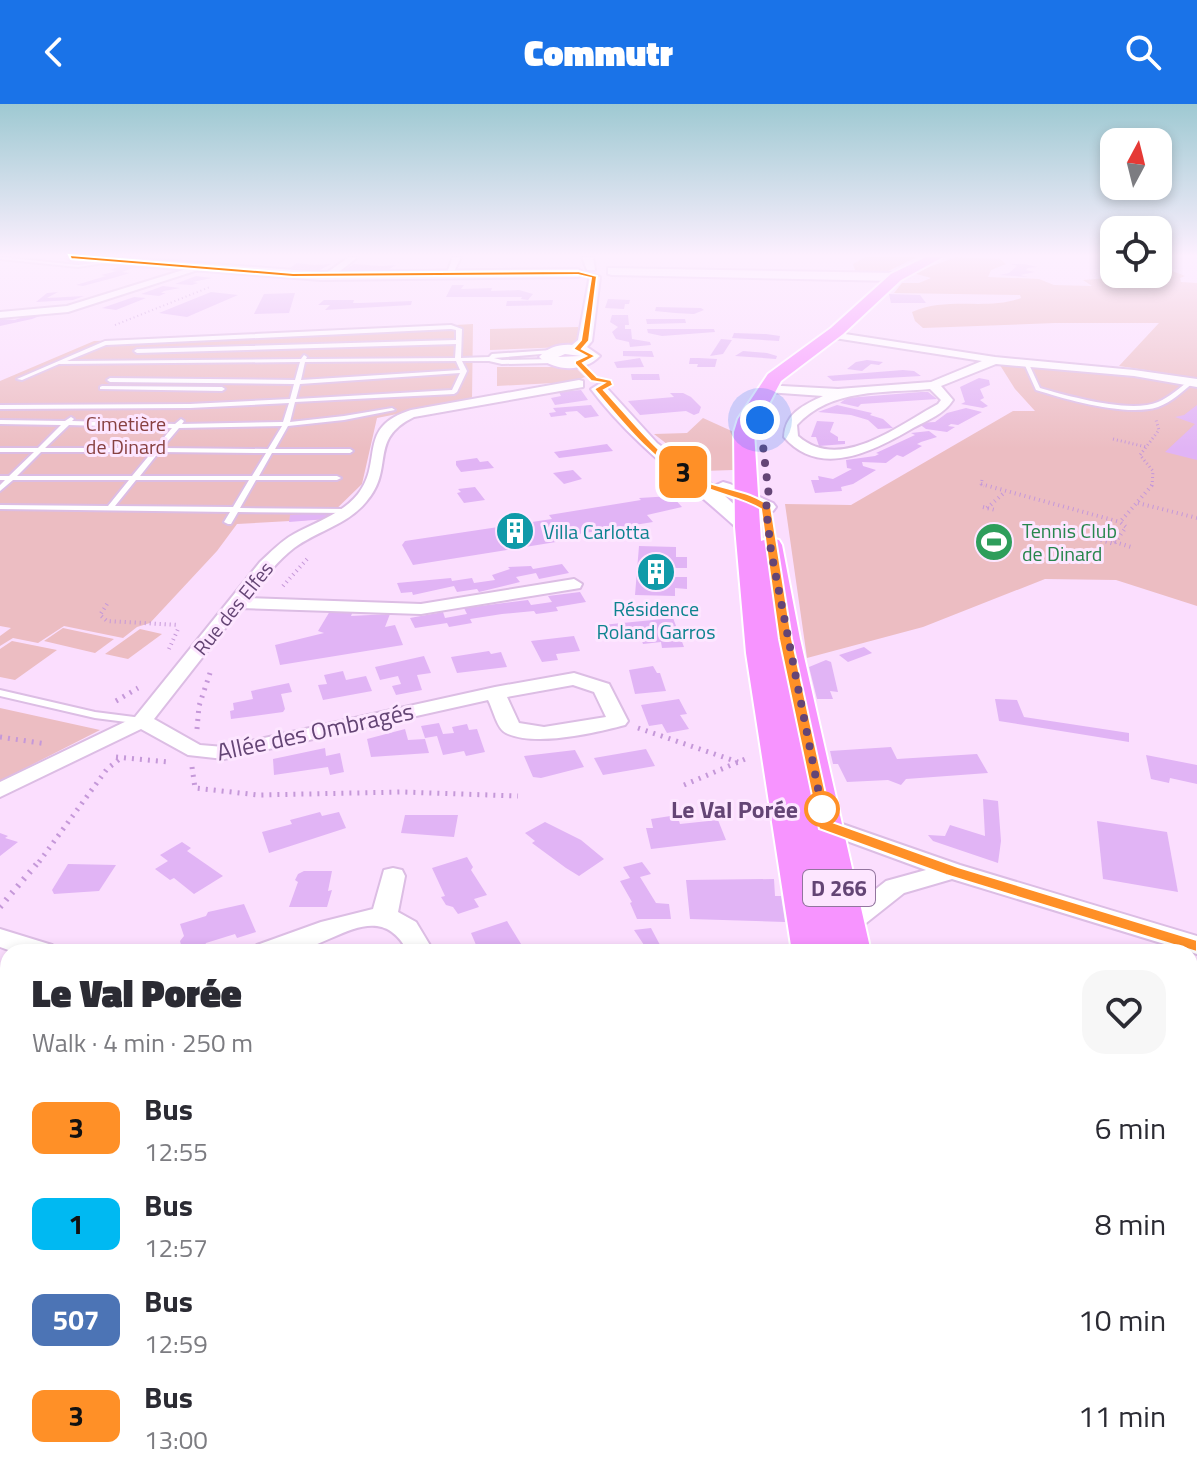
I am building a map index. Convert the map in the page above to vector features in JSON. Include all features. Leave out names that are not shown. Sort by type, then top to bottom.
[{"type":"main road","points":[[586,321],[585,341],[578,356],[591,384],[651,447],[698,482],[751,500]]},
{"type":"main road","name":"D 266","points":[[811,944],[760,653],[744,432],[748,419],[774,378],[847,321]]},
{"type":"main road","points":[[553,356],[578,356]]},
{"type":"main road","name":"D 266","points":[[751,500],[769,497],[760,420],[752,417]]},
{"type":"main road","points":[[698,482],[751,500]]},
{"type":"main road","name":"D 266","points":[[751,500],[786,639],[849,938]]},
{"type":"street","points":[[834,333],[995,360],[1194,382]]},
{"type":"street","points":[[767,388],[838,393],[933,385],[995,360]]},
{"type":"street","name":"Rue des Elfes","points":[[0,790],[142,721],[266,565],[290,544],[348,511],[369,487],[382,432],[391,422],[411,414],[591,384]]},
{"type":"street","points":[[838,393],[804,410],[791,424],[791,437],[799,447],[829,461],[852,453],[898,424],[942,407],[947,400],[933,385]]},
{"type":"street","points":[[237,603],[421,609],[574,584]]},
{"type":"street","name":"Allée des Ombragés","points":[[142,721],[195,751],[224,753],[495,693],[574,679],[602,688],[618,721]]},
{"type":"street","points":[[495,693],[511,728],[544,733],[618,721]]},
{"type":"street","points":[[825,825],[952,871],[1194,944]]},
{"type":"street","points":[[849,938],[895,887],[952,871]]},
{"type":"street","points":[[384,917],[393,876]]},
{"type":"street","points":[[289,944],[357,921],[384,917],[395,919],[407,928],[416,944]]},
{"type":"lane","points":[[20,379],[98,345],[451,327],[459,329],[458,359],[464,371]]},
{"type":"lane","points":[[228,522],[286,424],[308,336]]},
{"type":"lane","points":[[110,508],[179,424],[226,340]]},
{"type":"lane","points":[[0,489],[146,342]]},
{"type":"lane","points":[[137,351],[459,342]]},
{"type":"lane","points":[[56,363],[492,359],[495,355],[508,352],[553,356]]},
{"type":"lane","points":[[1025,362],[1038,389],[1071,398],[1149,407],[1176,397],[1194,382]]},
{"type":"lane","points":[[297,385],[464,371]]},
{"type":"lane","points":[[0,407],[190,406],[454,392],[464,371]]},
{"type":"lane","points":[[110,380],[201,385]]},
{"type":"lane","points":[[102,388],[390,384],[391,396]]},
{"type":"lane","points":[[0,422],[286,424],[361,417],[392,410]]},
{"type":"lane","points":[[0,450],[350,451]]},
{"type":"lane","points":[[0,478],[337,478]]},
{"type":"lane","points":[[0,507],[348,511]]},
{"type":"lane","points":[[0,693],[95,715],[142,721]]},
{"type":"path","points":[[114,325],[124,321]]},
{"type":"path","points":[[1120,522],[1153,485],[1153,471],[1140,455],[1159,430],[1149,407]]},
{"type":"path","points":[[1113,439],[1146,447]]},
{"type":"path","points":[[982,480],[981,485],[1120,522],[1126,527],[1115,542]]},
{"type":"path","points":[[995,510],[985,508],[1005,492]]},
{"type":"path","points":[[1138,503],[1197,518]]},
{"type":"path","points":[[1171,512],[1178,506]]},
{"type":"path","points":[[1101,540],[1131,547]]},
{"type":"path","points":[[107,604],[100,615],[107,621],[180,626],[167,656]]},
{"type":"path","points":[[95,715],[144,683]]},
{"type":"path","points":[[618,721],[782,775]]},
{"type":"path","points":[[0,907],[53,845],[107,769],[121,758]]},
{"type":"path","points":[[181,761],[193,768],[195,788],[213,792],[274,795],[369,791],[518,796]]},
{"type":"path","points":[[684,785],[739,763]]},
{"type":"green space","points":[[915,321],[1197,321],[1197,378],[1119,366],[1159,323],[923,328]]},
{"type":"green space","name":"Cimetière de Dinard","points":[[473,324],[472,399],[377,418],[362,484],[326,519],[237,524],[217,551],[150,623],[137,627],[123,638],[64,626],[38,643],[13,638],[0,646],[0,636],[11,628],[0,626],[0,381],[94,341]]},
{"type":"green space","points":[[578,327],[580,334],[577,344],[566,347],[490,350],[490,329]]},
{"type":"green space","name":"Tennis Club de Dinard","points":[[998,362],[1136,376],[1197,387],[1197,606],[1116,580],[1045,579],[923,627],[807,658],[785,504],[851,505],[1013,411],[1035,411],[1015,389]]},
{"type":"green space","points":[[497,367],[575,367],[585,377],[572,382],[497,386]]},
{"type":"green space","points":[[703,418],[736,433],[733,470],[702,471],[654,434],[687,433]]},
{"type":"green space","points":[[63,628],[114,639],[95,653],[44,641]]},
{"type":"green space","points":[[140,629],[162,634],[128,659],[105,654]]},
{"type":"green space","points":[[12,641],[57,650],[15,680],[0,677],[0,649]]},
{"type":"green space","points":[[0,708],[100,730],[0,781]]},
{"type":"building","points":[[0,321],[22,321],[0,326]]},
{"type":"building","points":[[629,321],[625,329],[631,329],[632,339],[650,342],[651,345],[630,347],[629,342],[616,339],[612,332],[618,327],[610,322]]},
{"type":"building","points":[[646,321],[686,323],[647,324]]},
{"type":"building","points":[[647,329],[714,329],[715,332],[662,336],[648,333]]},
{"type":"building","points":[[734,333],[780,336],[779,341],[732,338]]},
{"type":"building","points":[[721,339],[732,340],[723,354],[710,356]]},
{"type":"building","points":[[623,351],[652,351],[654,357],[623,356]]},
{"type":"building","points":[[743,351],[777,356],[776,359],[735,356]]},
{"type":"building","points":[[640,358],[644,367],[617,368],[614,362]]},
{"type":"building","points":[[690,358],[717,359],[715,367],[697,367],[698,364],[689,364]]},
{"type":"building","points":[[856,362],[883,362],[871,364],[862,371],[847,369]]},
{"type":"building","points":[[914,371],[921,376],[833,381],[827,376]]},
{"type":"building","points":[[631,374],[659,374],[660,380],[632,380]]},
{"type":"building","points":[[979,378],[989,380],[990,385],[980,389],[984,398],[980,400],[988,406],[961,404],[965,402],[960,387]]},
{"type":"building","points":[[581,390],[588,400],[555,405],[551,398],[561,396],[559,392]]},
{"type":"building","points":[[928,392],[937,399],[861,404],[858,407],[840,403],[847,398]]},
{"type":"building","points":[[670,393],[683,393],[691,397],[701,407],[699,413],[694,415],[686,411],[640,415],[628,401],[674,397]]},
{"type":"building","points":[[591,405],[599,416],[585,418],[577,411],[551,417],[549,413],[556,412],[553,408]]},
{"type":"building","points":[[837,405],[872,413],[870,415],[883,419],[893,428],[878,429],[868,420],[851,415],[818,412]]},
{"type":"building","points":[[1197,405],[1197,460],[1165,452],[1195,424],[1175,417],[1184,415]]},
{"type":"building","points":[[966,408],[982,412],[958,425],[951,424],[948,426],[955,427],[947,432],[926,429],[918,423],[935,422],[947,413]]},
{"type":"building","points":[[817,421],[834,422],[830,432],[845,444],[819,446],[816,437],[811,437]]},
{"type":"building","points":[[929,431],[937,437],[917,444],[922,446],[903,457],[897,455],[886,463],[862,462],[863,466],[876,470],[853,484],[841,487],[842,491],[815,493],[811,480],[819,480],[818,476],[833,479],[852,469],[847,468],[846,460],[875,456],[915,435],[911,433]]},
{"type":"building","points":[[607,444],[613,451],[559,458],[554,452]]},
{"type":"building","points":[[477,458],[480,462],[488,461],[494,468],[461,472],[456,465],[456,461]]},
{"type":"building","points":[[573,470],[582,479],[564,484],[553,473]]},
{"type":"building","points":[[475,487],[485,500],[464,503],[457,493],[461,492],[458,489]]},
{"type":"building","name":"Villa Carlotta","points":[[672,496],[682,507],[647,515],[653,522],[566,536],[561,529],[555,533],[562,541],[413,565],[402,545],[405,541],[552,519],[549,515],[641,500],[639,498]]},
{"type":"building","points":[[327,512],[326,519],[289,522],[290,515]]},
{"type":"building","name":"Résidence Roland Garros","points":[[639,546],[676,547],[676,557],[687,557],[687,568],[675,568],[675,577],[687,577],[687,589],[675,588],[675,596],[635,595]]},
{"type":"building","points":[[562,564],[569,573],[539,579],[536,573],[516,577],[520,582],[479,592],[477,589],[457,592],[454,586],[413,595],[412,592],[401,593],[397,583],[472,578],[474,583],[495,580],[492,575],[510,569],[508,567],[531,566],[533,569]]},
{"type":"building","points":[[580,592],[586,602],[556,607],[558,611],[502,614],[470,619],[472,623],[449,627],[447,623],[415,628],[410,618],[443,612],[445,618],[467,614],[464,608],[528,600],[531,605],[552,602],[548,596]]},
{"type":"building","points":[[330,611],[353,611],[351,616],[390,614],[385,627],[395,625],[403,645],[280,665],[275,645],[324,633],[318,631]]},
{"type":"building","points":[[673,618],[684,647],[662,648],[661,642],[643,644],[640,635],[605,636],[602,625]]},
{"type":"building","points":[[574,636],[580,651],[556,654],[558,660],[542,662],[531,641]]},
{"type":"building","points":[[864,647],[872,653],[848,662],[839,655]]},
{"type":"building","points":[[489,651],[491,654],[501,652],[507,667],[457,673],[451,657]]},
{"type":"building","points":[[424,656],[431,673],[417,675],[422,690],[396,695],[392,686],[401,684],[398,676],[380,680],[375,667]]},
{"type":"building","points":[[826,660],[831,662],[838,692],[830,691],[833,699],[817,699],[809,667]]},
{"type":"building","points":[[653,666],[660,673],[666,691],[635,694],[629,670]]},
{"type":"building","points":[[343,671],[346,680],[366,676],[372,691],[323,700],[318,685],[327,684],[324,675]]},
{"type":"building","points":[[289,683],[292,692],[281,694],[283,712],[231,719],[233,703],[253,699],[251,691]]},
{"type":"building","points":[[679,699],[687,714],[680,715],[689,729],[667,733],[662,724],[649,726],[641,705]]},
{"type":"building","points":[[995,699],[1017,700],[1024,717],[1129,733],[1129,742],[999,721]]},
{"type":"building","points":[[439,723],[443,734],[454,733],[452,727],[467,724],[469,730],[477,729],[485,752],[466,756],[464,751],[443,755],[437,736],[425,738],[421,726]]},
{"type":"building","points":[[405,729],[408,740],[425,739],[429,753],[371,757],[367,739]]},
{"type":"building","points":[[891,747],[897,759],[977,754],[988,773],[906,779],[901,785],[888,780],[847,782],[838,764],[833,764],[830,751]]},
{"type":"building","points":[[325,748],[326,756],[340,753],[344,772],[330,775],[328,767],[274,775],[273,759]]},
{"type":"building","points":[[646,749],[655,766],[603,775],[594,758]]},
{"type":"building","points":[[575,750],[584,767],[541,778],[533,777],[524,756]]},
{"type":"building","points":[[1146,755],[1197,765],[1197,784],[1170,778],[1169,783],[1151,779]]},
{"type":"building","points":[[983,799],[998,801],[1001,841],[998,863],[933,841],[928,835],[945,836],[950,825],[985,836]]},
{"type":"building","points":[[320,812],[322,816],[339,812],[346,828],[269,853],[262,832]]},
{"type":"building","points":[[405,815],[458,815],[454,837],[401,833]]},
{"type":"building","points":[[677,815],[680,824],[718,820],[726,840],[651,849],[646,828],[653,828],[651,819]]},
{"type":"building","points":[[1097,821],[1167,832],[1178,892],[1103,879]]},
{"type":"building","points":[[545,822],[581,840],[604,859],[579,876],[566,868],[532,843],[535,841],[525,833]]},
{"type":"building","points":[[0,833],[18,842],[0,856]]},
{"type":"building","points":[[182,842],[191,848],[187,851],[223,876],[194,894],[174,878],[170,880],[155,869],[168,861],[160,855]]},
{"type":"building","points":[[467,857],[473,867],[471,870],[487,895],[474,899],[479,907],[458,914],[441,897],[445,896],[432,868]]},
{"type":"building","points":[[642,862],[651,874],[640,877],[656,903],[669,904],[671,919],[637,919],[620,881],[630,878],[623,867]]},
{"type":"building","points":[[68,864],[116,865],[99,891],[54,894],[52,890]]},
{"type":"building","points":[[304,871],[332,871],[328,891],[332,890],[327,907],[289,907],[298,882],[295,880]]},
{"type":"building","points":[[774,879],[775,896],[781,896],[785,922],[690,919],[686,880]]},
{"type":"building","points":[[244,904],[256,932],[237,938],[235,934],[206,944],[181,944],[184,936],[180,924],[206,916],[208,912]]},
{"type":"building","points":[[507,921],[521,944],[476,944],[471,933]]},
{"type":"building","points":[[651,928],[659,944],[643,944],[634,930]]},
{"type":"bus line","name":"3","points":[[588,321],[585,341],[577,349],[587,351],[592,356],[578,363],[594,379],[609,383],[599,389],[651,447],[698,482],[747,496],[766,507],[786,639],[825,825],[952,871],[1194,944]]},
{"type":"place","name":"Villa Carlotta","points":[[515,531]]},
{"type":"place","name":"Tennis Club de Dinard","points":[[994,542]]},
{"type":"place","name":"Résidence Roland Garros","points":[[656,572]]},
{"type":"place","name":"Le Val Porée","points":[[822,809]]},
{"type":"route","points":[[760,420],[769,497],[766,507],[771,551],[822,809]]}]
